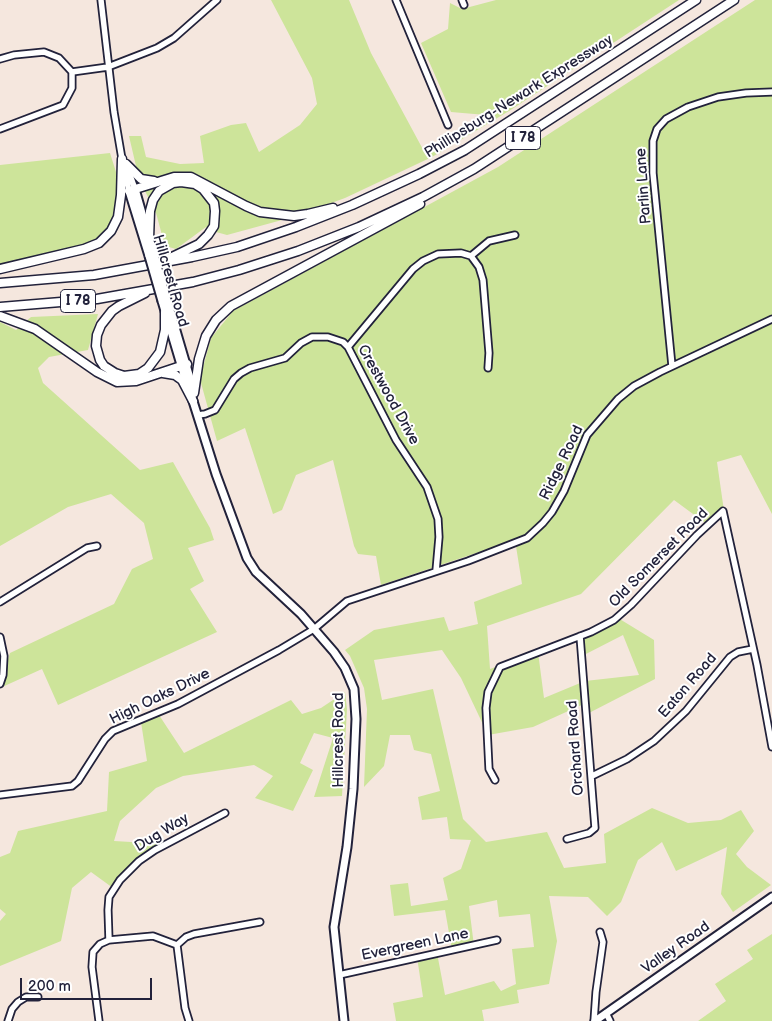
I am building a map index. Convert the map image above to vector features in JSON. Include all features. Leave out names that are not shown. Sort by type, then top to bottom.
[{"type":"highway","name":"Phillipsburg-Newark Expressway","points":[[0,283],[94,275],[143,267],[237,246],[296,227],[352,205],[465,150],[696,0]]},
{"type":"highway","name":"I 78","points":[[0,307],[98,299],[155,289],[239,270],[334,237],[423,197],[474,169],[520,141],[734,0]]},
{"type":"highway","points":[[193,397],[199,359],[206,336],[216,320],[231,306],[476,173],[520,141]]},
{"type":"highway","points":[[123,159],[141,180],[147,182],[159,181]]},
{"type":"highway","points":[[0,269],[84,249],[107,236],[118,217],[123,159]]},
{"type":"highway","points":[[132,190],[180,176],[191,177],[246,206],[272,214],[308,214],[352,205]]},
{"type":"highway","points":[[143,267],[182,253],[200,244],[208,235],[214,226],[215,211],[214,203],[208,193],[196,184],[189,182],[173,183],[159,191],[153,200],[150,211],[149,239]]},
{"type":"highway","points":[[155,289],[119,306],[112,311],[101,325],[97,335],[96,346],[104,366],[115,373],[130,376],[143,372],[152,365],[160,352],[164,339],[165,312]]},
{"type":"highway","points":[[0,316],[35,329],[97,372],[117,382],[136,381],[184,365]]},
{"type":"highway","points":[[161,373],[175,375],[182,380],[193,397]]},
{"type":"main road","name":"Hillcrest Road","points":[[132,190],[149,239],[152,256]]},
{"type":"main road","name":"Hillcrest Road","points":[[132,190],[216,474],[248,558],[256,572],[283,596],[314,629],[345,668],[352,684],[355,696],[353,789],[334,927],[344,1021]]},
{"type":"main road","name":"Hillcrest Road","points":[[164,300],[165,312],[184,365]]},
{"type":"main road","name":"Valley Road","points":[[595,1021],[772,897]]},
{"type":"street","name":"Hillcrest Road","points":[[101,0],[108,67],[123,159],[132,190]]},
{"type":"street","points":[[72,72],[108,67],[157,48],[174,38],[217,0]]},
{"type":"street","points":[[396,0],[448,125]]},
{"type":"street","points":[[0,59],[14,55],[44,52],[59,58],[72,72],[72,88],[63,105],[0,129]]},
{"type":"street","name":"Parlin Lane","points":[[672,366],[653,173],[653,141],[660,125],[666,119],[688,107],[718,96],[772,92]]},
{"type":"street","points":[[471,256],[489,241],[515,235]]},
{"type":"street","points":[[348,346],[413,269],[423,261],[443,253],[461,253],[471,256],[481,271],[489,353],[488,368]]},
{"type":"street","name":"Ridge Road","points":[[314,629],[347,601],[511,545],[533,533],[543,524],[558,502],[584,441],[600,417],[618,399],[634,386],[672,366],[772,320]]},
{"type":"street","name":"Crestwood Drive","points":[[198,415],[215,410],[234,379],[241,373],[250,368],[286,358],[301,343],[312,337],[335,338],[348,346],[396,440],[428,487],[435,507],[439,528],[436,571]]},
{"type":"street","name":"Old Somerset Road","points":[[495,780],[489,770],[486,708],[488,692],[500,666],[604,626],[622,614],[697,535],[723,511],[753,649]]},
{"type":"street","points":[[0,602],[87,548],[97,546]]},
{"type":"street","name":"High Oaks Drive","points":[[0,795],[72,786],[78,781],[105,739],[113,732],[178,704],[314,629]]},
{"type":"street","name":"Orchard Road","points":[[567,839],[589,833],[595,828],[580,636]]},
{"type":"street","points":[[0,637],[4,656],[3,675],[0,684]]},
{"type":"street","points":[[753,649],[772,747]]},
{"type":"street","name":"Eaton Road","points":[[592,776],[627,759],[654,741],[686,711],[730,656],[753,649]]},
{"type":"street","name":"Dug Way","points":[[109,940],[109,897],[120,880],[132,867],[155,850],[225,813]]},
{"type":"street","points":[[176,945],[186,937],[194,934],[260,922]]},
{"type":"street","points":[[595,1021],[596,992],[603,942],[600,932]]},
{"type":"street","points":[[99,1021],[92,956],[96,948],[109,940],[153,936],[176,945]]},
{"type":"street","name":"Evergreen Lane","points":[[339,975],[497,940]]},
{"type":"street","points":[[176,945],[185,1008],[189,1021]]},
{"type":"street","points":[[8,1021],[12,1009],[18,1002],[26,997],[38,997]]},
{"type":"street","points":[[606,1013],[610,1021]]},
{"type":"green space","points":[[271,0],[349,0],[371,53],[426,155],[452,144],[486,115],[451,112],[421,43],[448,29],[450,3],[462,9],[496,0],[679,0],[509,111],[432,157],[345,198],[293,217],[227,235],[206,227],[176,249],[165,246],[156,213],[152,211],[148,197],[139,179],[129,136],[141,136],[146,157],[180,164],[204,163],[200,136],[231,125],[246,123],[259,152],[300,125],[317,104],[312,78]]},
{"type":"green space","points":[[755,0],[772,0],[772,514],[741,455],[717,462],[724,511],[708,525],[674,500],[581,594],[487,626],[490,669],[538,652],[544,698],[585,681],[639,675],[623,635],[582,656],[582,638],[618,618],[654,640],[655,679],[587,714],[586,703],[533,727],[488,735],[461,678],[442,650],[374,660],[382,700],[433,689],[463,819],[486,842],[547,832],[564,868],[606,863],[604,834],[652,808],[688,823],[721,820],[741,810],[754,831],[736,854],[747,867],[771,885],[733,912],[721,894],[727,847],[676,871],[662,842],[638,860],[621,902],[607,916],[588,897],[549,896],[557,941],[549,984],[517,990],[519,1003],[482,1010],[484,1021],[396,1021],[393,1003],[423,997],[417,957],[437,953],[445,995],[494,981],[501,991],[516,984],[512,949],[534,947],[530,914],[499,917],[497,900],[469,906],[474,946],[452,950],[445,910],[394,916],[390,885],[408,883],[411,906],[448,900],[443,878],[461,869],[471,840],[450,839],[447,817],[422,820],[418,797],[440,791],[431,754],[414,750],[410,735],[390,735],[384,766],[364,787],[367,709],[364,688],[350,656],[345,650],[374,630],[444,617],[449,631],[478,624],[474,602],[522,584],[515,540],[381,585],[376,556],[358,554],[354,546],[333,460],[296,475],[282,510],[273,514],[245,428],[217,441],[198,372],[202,371],[211,338],[233,311],[498,167]]},
{"type":"green space","points":[[110,153],[122,191],[119,189],[112,228],[91,246],[0,267],[0,165]]},
{"type":"green space","points":[[98,314],[88,350],[49,357],[38,368],[43,383],[140,470],[173,462],[210,528],[214,540],[188,548],[204,581],[190,589],[217,632],[58,705],[42,669],[0,688],[0,672],[5,669],[10,653],[114,604],[132,569],[153,559],[144,523],[111,494],[68,507],[0,546],[0,322],[16,330],[31,317]]},
{"type":"green space","points":[[345,692],[347,709],[342,796],[314,797],[333,738],[314,733],[300,763],[313,770],[293,811],[255,798],[273,776],[254,765],[183,776],[156,788],[120,821],[114,841],[165,844],[113,888],[91,872],[72,888],[61,941],[0,966],[0,921],[6,914],[0,909],[0,857],[10,853],[18,831],[107,811],[109,772],[147,761],[141,722],[159,715],[184,753],[291,700],[302,714],[321,708]]},
{"type":"green space","points":[[772,934],[772,1021],[698,1021],[726,1001],[715,984],[753,959],[747,950]]}]
